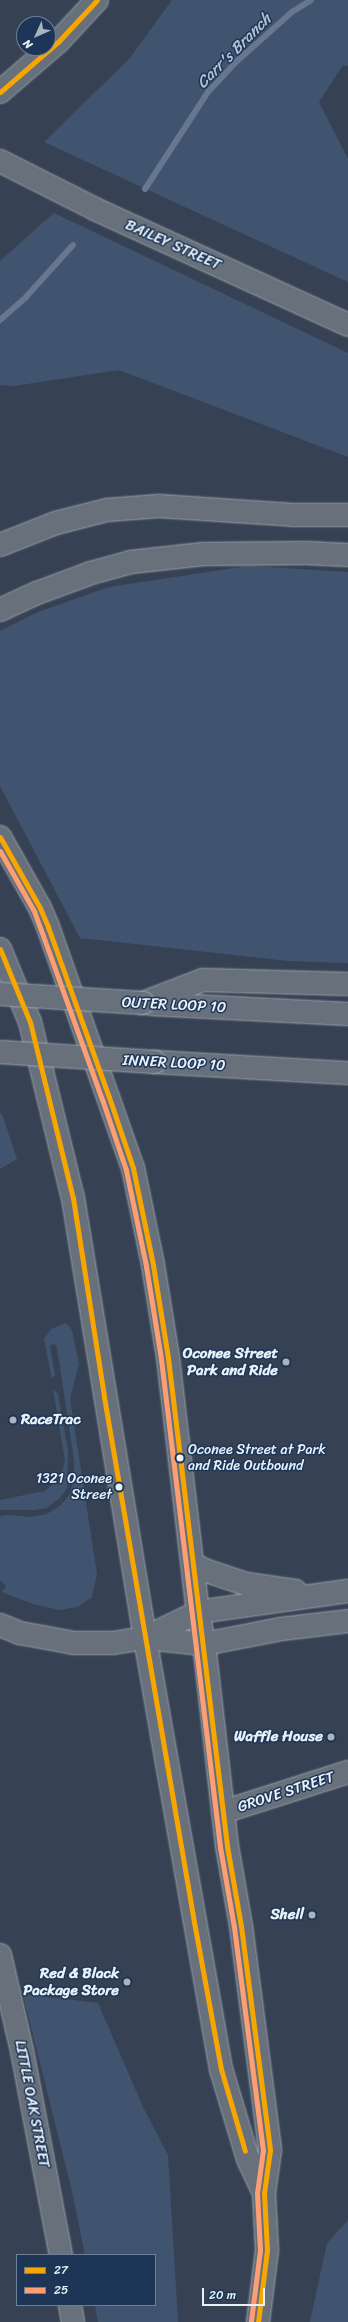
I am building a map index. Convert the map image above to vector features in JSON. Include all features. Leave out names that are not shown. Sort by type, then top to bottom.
[{"type":"main road","points":[[0,92],[58,42],[97,0]]},
{"type":"main road","name":"BAILEY STREET","points":[[0,161],[95,210],[348,325]]},
{"type":"main road","points":[[0,545],[56,523],[107,510],[159,506],[293,515],[348,515]]},
{"type":"main road","points":[[0,610],[37,593],[91,573],[131,562],[204,554],[306,553],[348,555]]},
{"type":"main road","points":[[0,837],[40,908],[48,927],[133,1168],[153,1265],[168,1358],[198,1612],[204,1644],[223,1812],[241,1926],[270,2150],[264,2193],[267,2250],[258,2322]]},
{"type":"main road","points":[[0,949],[30,1022],[73,1198],[145,1638],[220,2069],[248,2159],[264,2193]]},
{"type":"main road","points":[[143,1004],[203,980],[348,984]]},
{"type":"main road","name":"OUTER LOOP 10","points":[[0,994],[143,1004],[348,1014]]},
{"type":"main road","name":"INNER LOOP 10","points":[[0,1052],[348,1073]]},
{"type":"main road","points":[[193,1564],[207,1572],[246,1584],[317,1595]]},
{"type":"main road","points":[[145,1638],[198,1612],[348,1591]]},
{"type":"main road","points":[[0,1625],[20,1633],[74,1643],[113,1643],[145,1638],[204,1644],[281,1629],[348,1621]]},
{"type":"main road","name":"GROVE STREET","points":[[223,1812],[348,1772]]},
{"type":"main road","name":"LITTLE OAK STREET","points":[[0,1955],[22,2051],[61,2254]]},
{"type":"main road","points":[[70,2306],[72,2322]]},
{"type":"shaded area","points":[[172,0],[348,0],[348,66],[343,65],[319,102],[348,159],[348,282],[44,142],[130,58]]},
{"type":"shaded area","points":[[54,213],[348,353],[348,457],[119,370],[14,386],[0,385],[0,261]]},
{"type":"shaded area","points":[[248,566],[348,572],[348,963],[288,961],[80,938],[0,786],[0,631],[38,612],[109,587]]},
{"type":"shaded area","points":[[0,1113],[2,1114],[17,1159],[0,1169]]},
{"type":"shaded area","points":[[66,1323],[72,1330],[79,1364],[70,1399],[97,1574],[92,1597],[77,1607],[59,1610],[33,1604],[2,1592],[6,1586],[0,1580],[0,1516],[8,1515],[31,1517],[47,1514],[61,1505],[70,1494],[74,1478],[74,1460],[58,1354],[56,1345],[52,1344],[50,1347],[55,1375],[52,1379],[44,1339],[51,1329]]},
{"type":"shaded area","points":[[53,1389],[58,1394],[68,1451],[67,1488],[60,1498],[47,1508],[34,1510],[0,1510],[0,1500],[45,1491],[61,1476],[65,1461]]},
{"type":"shaded area","points":[[23,1994],[98,2003],[143,2107],[168,2155],[178,2322],[98,2322],[95,2306],[156,2306],[156,2254],[85,2254],[73,2196]]},
{"type":"shaded area","points":[[348,2220],[348,2322],[310,2322],[327,2243]]},
{"type":"waterway","name":"Carr's Branch","points":[[145,189],[208,92],[236,62],[292,12],[311,0]]},
{"type":"waterway","name":"Carr's Branch","points":[[0,320],[26,297],[73,245]]},
{"type":"transit line","name":"27","points":[[0,92],[58,42],[97,0]]},
{"type":"transit line","name":"27","points":[[0,837],[40,908],[48,927],[109,1097],[133,1168],[153,1265],[168,1358],[227,1846],[241,1926],[270,2150],[264,2193],[267,2250],[258,2322]]},
{"type":"transit line","name":"25","points":[[0,851],[34,911],[102,1099],[126,1170],[146,1266],[161,1359],[220,1847],[234,1927],[263,2150],[257,2193],[260,2250],[251,2321]]},
{"type":"transit line","name":"27","points":[[0,949],[30,1022],[73,1198],[104,1397],[194,1922],[221,2069],[245,2151]]},
{"type":"place","name":"Oconee Street Park and Ride","points":[[286,1362]]},
{"type":"place","name":"RaceTrac","points":[[13,1420]]},
{"type":"place","name":"Oconee Street at Park and Ride Outbound","points":[[180,1458]]},
{"type":"place","name":"1321 Oconee Street","points":[[119,1487]]},
{"type":"place","name":"Waffle House","points":[[331,1737]]},
{"type":"place","name":"Shell","points":[[312,1915]]},
{"type":"place","name":"Red & Black Package Store","points":[[127,1982]]}]
